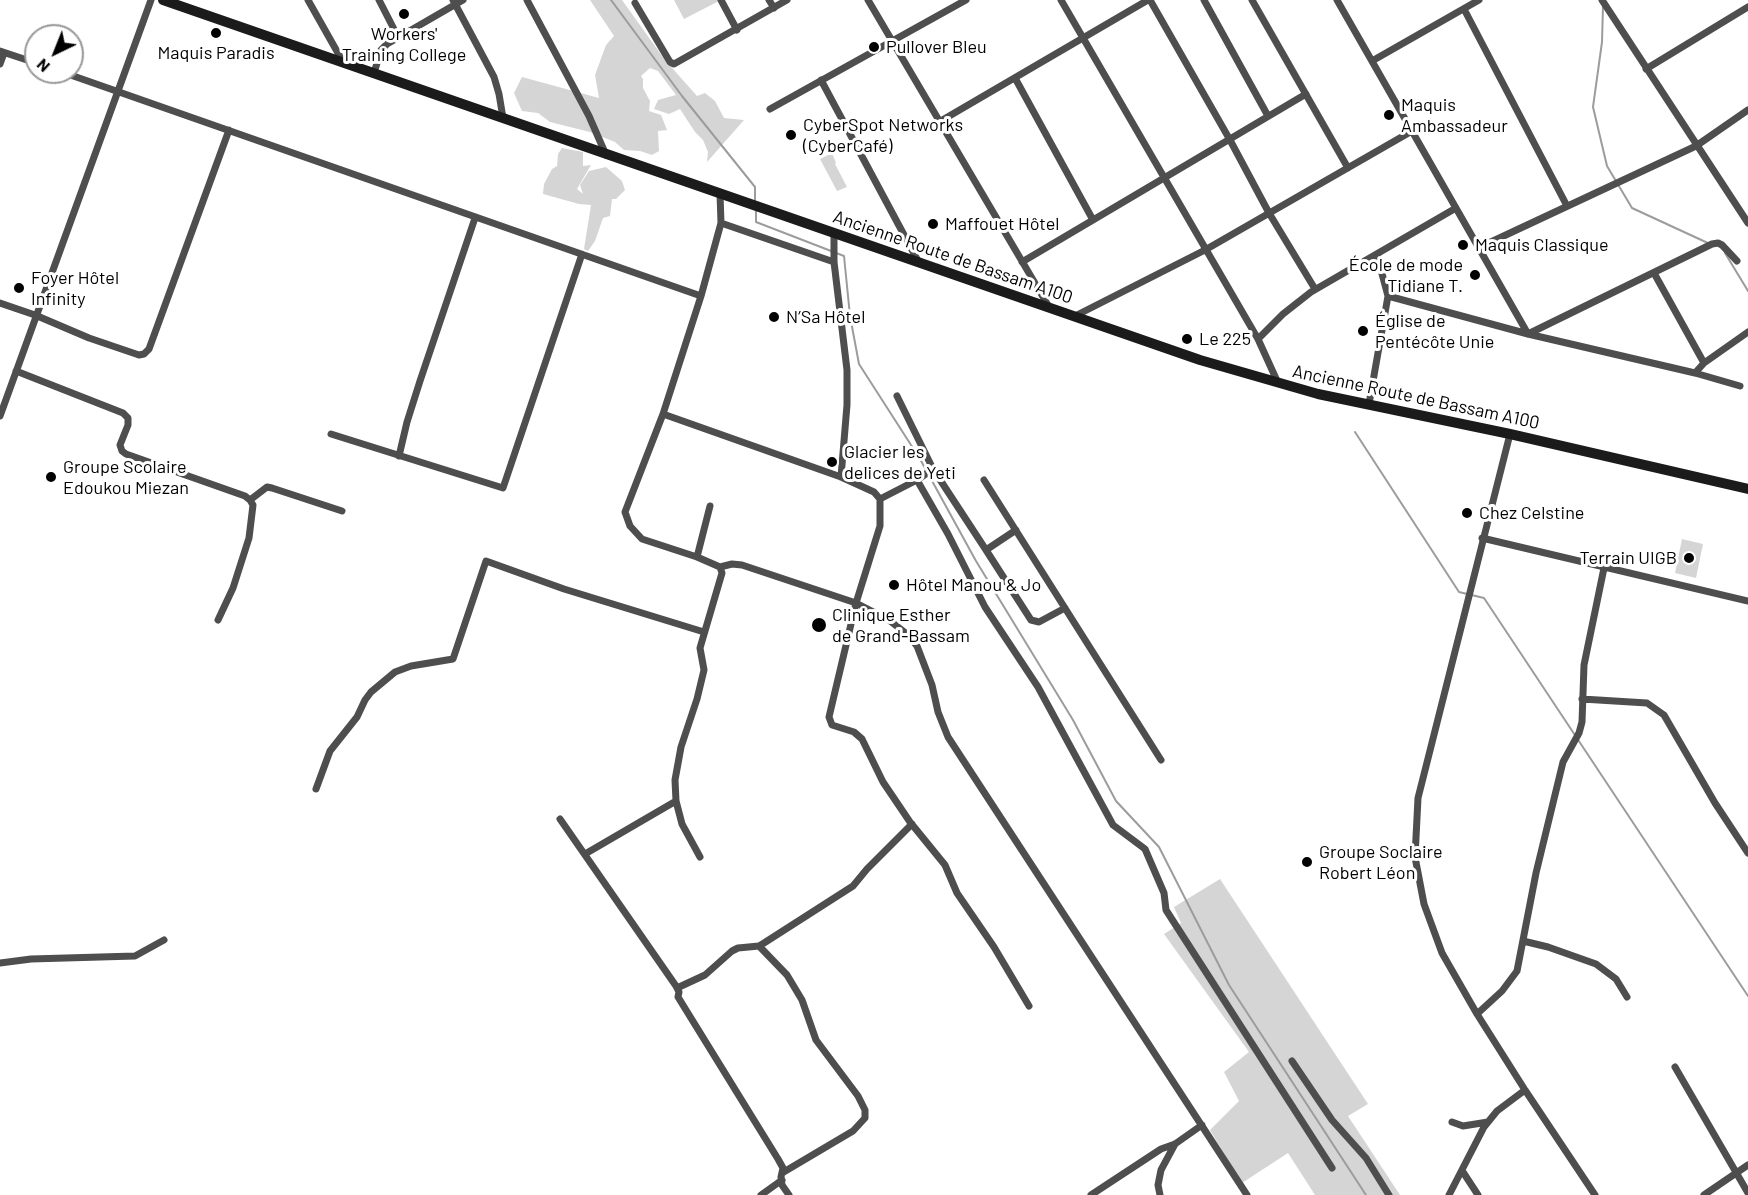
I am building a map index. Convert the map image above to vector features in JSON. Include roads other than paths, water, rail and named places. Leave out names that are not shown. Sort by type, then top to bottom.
[{"type":"main road","name":"Ancienne Route de Bassam A100","points":[[163,0],[184,3],[606,155],[1049,306],[1188,356],[1278,383],[1748,489]]},
{"type":"street","points":[[0,417],[35,315],[151,0]]},
{"type":"street","points":[[308,0],[343,62]]},
{"type":"street","points":[[379,0],[398,37]]},
{"type":"street","points":[[527,0],[589,116],[606,155]]},
{"type":"street","points":[[721,0],[737,30]]},
{"type":"street","points":[[769,0],[774,8]]},
{"type":"street","points":[[635,3],[670,62],[674,64],[788,0]]},
{"type":"street","points":[[868,0],[1049,306]]},
{"type":"street","points":[[770,109],[966,0]]},
{"type":"street","points":[[1061,0],[1258,339],[1278,383]]},
{"type":"street","points":[[939,122],[1149,0],[1230,140],[1269,213],[1315,289]]},
{"type":"street","points":[[1204,0],[1268,116]]},
{"type":"street","points":[[1252,0],[1348,168]]},
{"type":"street","points":[[1337,0],[1528,334]]},
{"type":"street","points":[[1372,61],[1479,0]]},
{"type":"street","points":[[1602,0],[1748,223]]},
{"type":"street","points":[[375,73],[381,50],[457,1],[494,77],[500,94],[502,118]]},
{"type":"street","points":[[1646,69],[1748,7]]},
{"type":"street","points":[[1464,9],[1567,206]]},
{"type":"street","points":[[0,64],[2,52],[24,59]]},
{"type":"street","points":[[1015,78],[1093,220]]},
{"type":"street","points":[[84,79],[701,296]]},
{"type":"street","points":[[821,80],[918,261]]},
{"type":"street","points":[[1022,262],[1306,94]]},
{"type":"street","points":[[1478,248],[1696,146],[1748,110]]},
{"type":"street","points":[[0,303],[89,338],[139,355],[144,354],[153,339],[229,130]]},
{"type":"street","points":[[1075,316],[1205,250],[1412,130]]},
{"type":"street","points":[[720,194],[722,223],[663,414],[625,512],[630,526],[642,539],[720,567],[732,564],[742,565],[856,603],[889,620],[908,635],[917,646],[948,737],[1247,1195]]},
{"type":"street","points":[[1258,339],[1283,314],[1315,289],[1456,208]]},
{"type":"street","points":[[399,456],[420,381],[475,218]]},
{"type":"street","points":[[722,223],[834,262]]},
{"type":"street","points":[[834,232],[834,262],[847,370],[842,477]]},
{"type":"street","points":[[1528,334],[1718,243],[1737,261]]},
{"type":"street","points":[[331,434],[503,488],[582,254]]},
{"type":"street","points":[[1368,404],[1388,296],[1377,255]]},
{"type":"street","points":[[1654,273],[1704,363]]},
{"type":"street","points":[[1388,296],[1528,334],[1695,373],[1740,386]]},
{"type":"street","points":[[1695,373],[1704,363],[1748,332]]},
{"type":"street","points":[[16,371],[123,413],[128,418],[128,425],[120,445],[126,454],[245,496],[250,500],[253,505],[249,538],[233,588],[218,620]]},
{"type":"street","points":[[897,396],[933,469],[1031,620],[1039,622],[1065,608]]},
{"type":"street","points":[[663,414],[842,477],[874,492],[880,499],[880,526],[856,603],[829,717],[832,725],[854,732],[862,739],[883,782],[945,866],[957,893],[994,947],[1029,1006]]},
{"type":"street","points":[[1510,434],[1418,798],[1415,857],[1424,904],[1442,953],[1476,1014],[1595,1195]]},
{"type":"street","points":[[880,499],[933,469]]},
{"type":"street","points":[[917,480],[948,534],[985,607],[1038,687],[1113,825],[1145,849],[1164,893],[1166,910],[1332,1168]]},
{"type":"street","points":[[984,480],[1161,760]]},
{"type":"street","points":[[250,500],[267,488],[272,488],[342,512]]},
{"type":"street","points":[[697,557],[710,506]]},
{"type":"street","points":[[986,550],[1016,530]]},
{"type":"street","points":[[1482,538],[1748,601]]},
{"type":"street","points":[[316,789],[330,751],[357,717],[371,692],[395,672],[411,666],[453,659],[486,561],[564,589],[704,632]]},
{"type":"street","points":[[700,857],[682,824],[676,801],[675,780],[681,747],[704,670],[700,648],[722,573],[720,567]]},
{"type":"street","points":[[1476,1014],[1489,1005],[1517,971],[1536,873],[1563,762],[1579,733],[1582,722],[1584,665],[1604,568]]},
{"type":"street","points":[[1582,699],[1647,703],[1664,715],[1715,803],[1748,853]]},
{"type":"street","points":[[585,855],[676,801]]},
{"type":"street","points":[[560,819],[677,988],[678,997],[783,1168],[782,1177],[789,1195]]},
{"type":"street","points":[[677,988],[705,975],[732,951],[738,948],[759,946],[853,886],[912,824]]},
{"type":"street","points":[[0,963],[31,959],[135,956],[164,940]]},
{"type":"street","points":[[1523,941],[1596,964],[1616,979],[1627,997]]},
{"type":"street","points":[[759,946],[787,975],[802,1000],[816,1040],[858,1096],[865,1110],[865,1118],[854,1131],[782,1177],[761,1195]]},
{"type":"street","points":[[1292,1061],[1332,1120],[1366,1158],[1389,1195]]},
{"type":"street","points":[[1676,1066],[1748,1193]]},
{"type":"street","points":[[1449,1195],[1488,1122],[1497,1111],[1525,1090]]},
{"type":"street","points":[[1452,1122],[1463,1126],[1488,1122]]},
{"type":"street","points":[[1091,1195],[1202,1125]]},
{"type":"street","points":[[1160,1195],[1158,1185],[1161,1170],[1175,1144]]},
{"type":"street","points":[[1704,1195],[1748,1165]]},
{"type":"street","points":[[1463,1172],[1478,1195]]},
{"type":"waterway","points":[[611,0],[682,96],[755,187],[755,201]]},
{"type":"waterway","points":[[1603,6],[1602,42],[1593,107],[1607,166],[1632,208],[1710,244]]},
{"type":"waterway","points":[[756,210],[756,222],[844,256],[850,316],[859,364],[920,459],[976,561],[1073,720],[1116,801],[1159,847],[1229,985],[1366,1195]]},
{"type":"waterway","points":[[1725,253],[1748,291]]},
{"type":"waterway","points":[[1355,432],[1459,592],[1484,598],[1748,996]]},
{"type":"place","name":"Workers' Training College","points":[[404,14]]},
{"type":"place","name":"Maquis Paradis","points":[[216,33]]},
{"type":"place","name":"Pullover Bleu","points":[[874,47]]},
{"type":"place","name":"Maquis Ambassadeur","points":[[1389,115]]},
{"type":"place","name":"CyberSpot Networks (CyberCafé)","points":[[791,135]]},
{"type":"place","name":"Maffouet Hôtel","points":[[933,224]]},
{"type":"place","name":"Maquis Classique","points":[[1463,245]]},
{"type":"place","name":"École de mode Tidiane T.","points":[[1475,275]]},
{"type":"place","name":"Foyer Hôtel Infinity","points":[[19,288]]},
{"type":"place","name":"N’Sa Hôtel","points":[[774,317]]},
{"type":"place","name":"Église de Pentécôte Unie","points":[[1363,331]]},
{"type":"place","name":"Le 225","points":[[1187,339]]},
{"type":"place","name":"Glacier les delices de Yeti","points":[[832,462]]},
{"type":"place","name":"Groupe Scolaire Edoukou Miezan","points":[[51,477]]},
{"type":"place","name":"Chez Celstine","points":[[1467,513]]},
{"type":"place","name":"Terrain UIGB","points":[[1689,558]]},
{"type":"place","name":"Hôtel Manou & Jo","points":[[894,585]]},
{"type":"place","name":"Clinique Esther de Grand-Bassam","points":[[819,625]]},
{"type":"place","name":"Groupe Soclaire Robert Léon","points":[[1307,862]]}]
